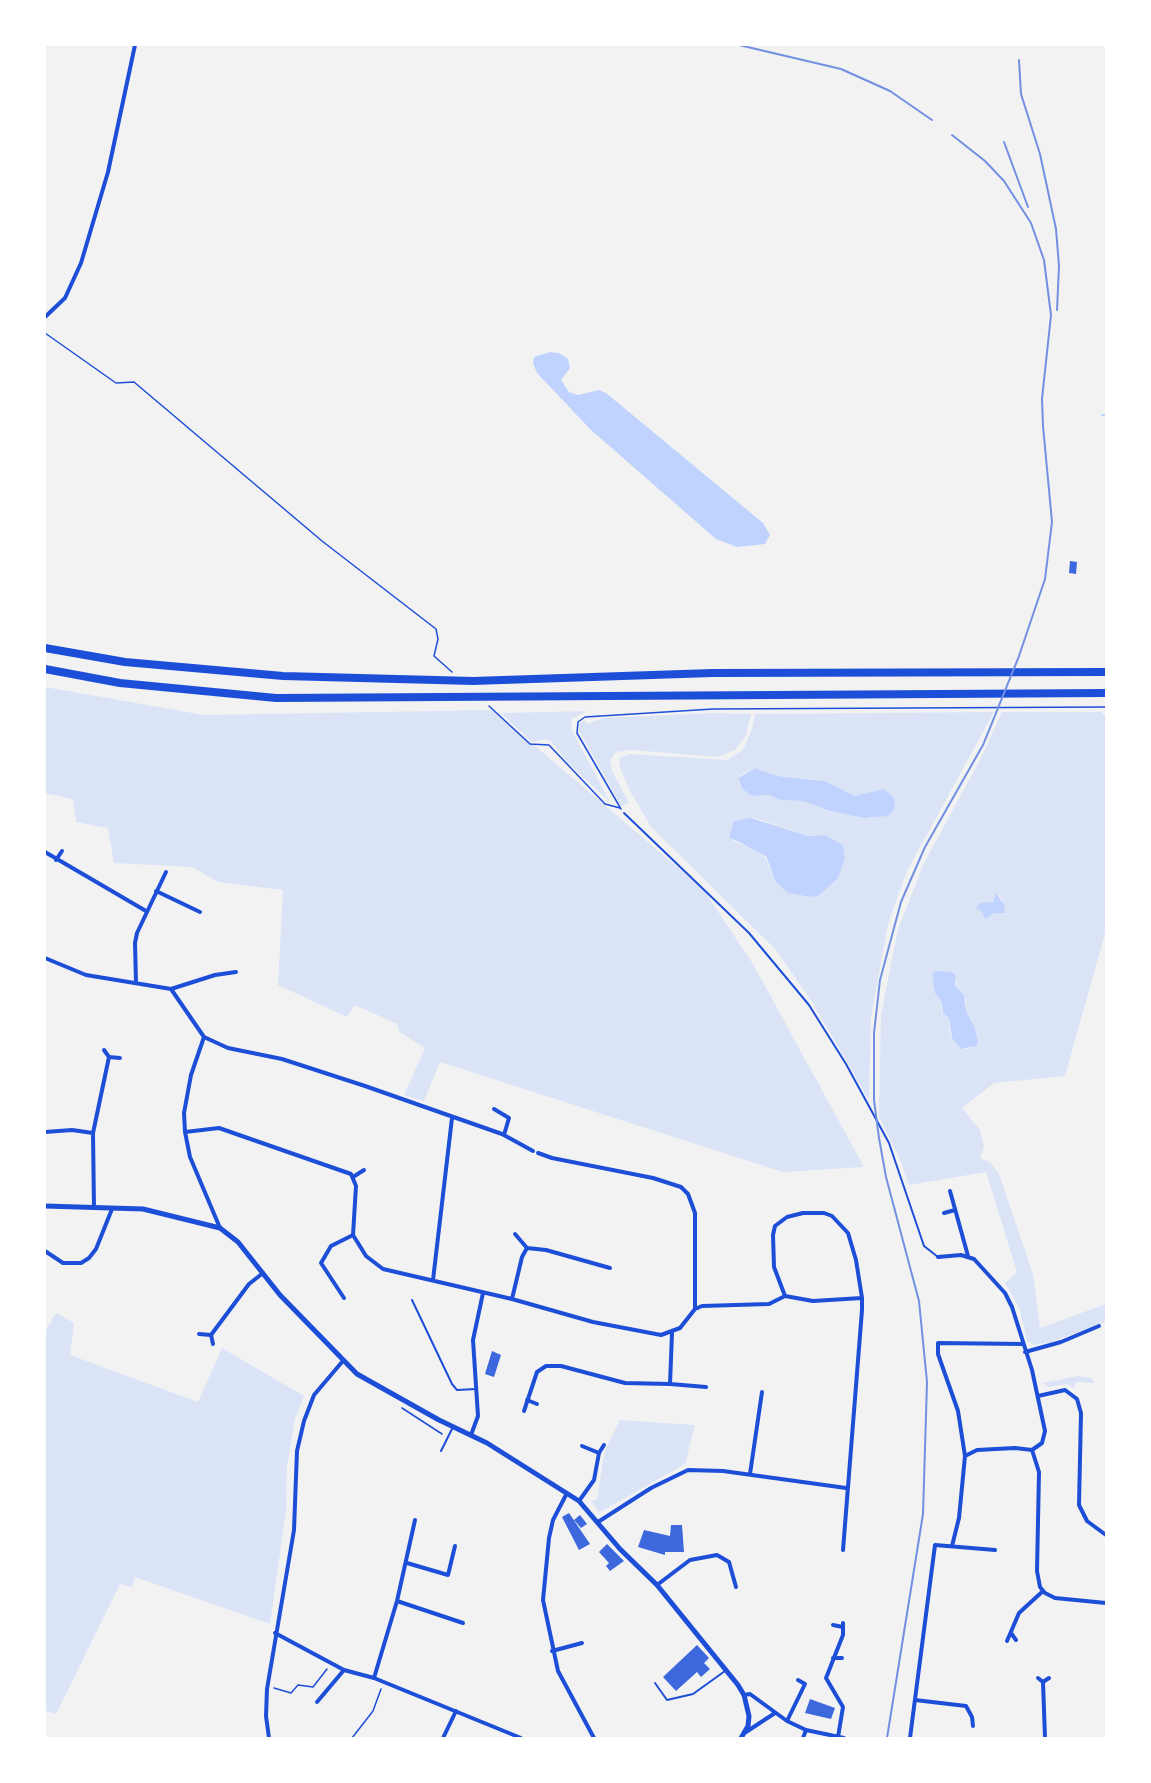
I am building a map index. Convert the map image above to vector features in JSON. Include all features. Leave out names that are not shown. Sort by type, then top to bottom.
[{"type":"highway","points":[[45,648],[125,662],[272,675],[473,681],[712,673],[1106,672]]},
{"type":"highway","points":[[45,669],[120,683],[276,698],[1106,693]]},
{"type":"street","points":[[45,317],[65,298],[81,263],[108,172],[135,45]]},
{"type":"street","points":[[57,860],[62,850]]},
{"type":"street","points":[[45,852],[146,911]]},
{"type":"street","points":[[135,983],[137,969],[135,943],[146,911],[166,872]]},
{"type":"street","points":[[156,891],[200,912]]},
{"type":"street","points":[[45,958],[86,975],[171,988],[215,975],[236,972]]},
{"type":"street","points":[[171,988],[204,1037],[228,1048],[282,1059],[332,1075],[504,1135],[552,1158],[653,1178],[681,1187],[688,1194],[695,1213],[695,1309]]},
{"type":"street","points":[[204,1037],[191,1075],[184,1113],[185,1132],[190,1157],[220,1228]]},
{"type":"street","points":[[94,1208],[93,1133],[109,1057],[104,1050]]},
{"type":"street","points":[[109,1057],[120,1058]]},
{"type":"street","points":[[494,1109],[507,1114],[509,1118],[504,1135]]},
{"type":"street","points":[[433,1280],[452,1118]]},
{"type":"street","points":[[185,1132],[219,1128],[345,1170],[353,1177],[356,1186],[353,1235],[366,1256],[383,1269],[512,1299],[594,1322],[661,1335],[672,1333],[683,1326],[695,1309],[702,1306],[769,1304],[785,1296],[813,1301],[862,1298]]},
{"type":"street","points":[[45,1132],[72,1130],[93,1133]]},
{"type":"street","points":[[353,1177],[363,1170]]},
{"type":"street","points":[[950,1191],[968,1256]]},
{"type":"street","points":[[45,1206],[160,1212],[220,1228],[237,1242],[280,1295],[342,1362],[357,1374],[471,1435],[568,1492],[579,1501],[620,1549],[657,1585],[727,1670],[744,1695],[749,1716],[743,1736]]},
{"type":"street","points":[[45,1251],[63,1263],[81,1263],[89,1258],[96,1249],[112,1209]]},
{"type":"street","points":[[944,1213],[955,1210]]},
{"type":"street","points":[[785,1296],[774,1268],[772,1235],[776,1226],[787,1217],[814,1212],[832,1216],[848,1233],[856,1260],[862,1298],[843,1550]]},
{"type":"street","points":[[515,1234],[527,1248],[546,1250],[610,1268]]},
{"type":"street","points":[[344,1298],[321,1263],[332,1246],[353,1235]]},
{"type":"street","points":[[512,1299],[522,1257],[527,1248]]},
{"type":"street","points":[[938,1257],[968,1256],[979,1262],[1005,1293],[1038,1396],[1044,1434],[1040,1445],[1032,1450],[1015,1448],[977,1450],[965,1456]]},
{"type":"street","points":[[213,1344],[211,1335],[249,1284],[263,1272]]},
{"type":"street","points":[[471,1435],[478,1416],[473,1340],[483,1293]]},
{"type":"street","points":[[1025,1352],[1061,1342],[1099,1326]]},
{"type":"street","points":[[670,1384],[672,1333]]},
{"type":"street","points":[[199,1334],[211,1335]]},
{"type":"street","points":[[952,1546],[959,1518],[965,1456],[958,1411],[938,1353],[938,1343],[1023,1344]]},
{"type":"street","points":[[269,1738],[267,1689],[294,1530],[295,1482],[304,1421],[314,1395],[342,1362]]},
{"type":"street","points":[[524,1411],[537,1372],[541,1368],[552,1365],[625,1383],[706,1387]]},
{"type":"street","points":[[1038,1396],[1065,1390],[1077,1399],[1081,1413],[1079,1505],[1087,1521],[1106,1534]]},
{"type":"street","points":[[750,1474],[762,1392]]},
{"type":"street","points":[[527,1400],[537,1404]]},
{"type":"street","points":[[582,1446],[599,1453]]},
{"type":"street","points":[[579,1501],[594,1480],[599,1453],[604,1446]]},
{"type":"street","points":[[1032,1450],[1039,1470],[1037,1570],[1043,1591],[1055,1598],[1106,1603]]},
{"type":"street","points":[[598,1522],[651,1488],[688,1470],[750,1474],[846,1488]]},
{"type":"street","points":[[568,1492],[553,1520],[545,1560],[543,1600],[552,1652],[558,1671],[594,1738]]},
{"type":"street","points":[[374,1678],[397,1601],[415,1521]]},
{"type":"street","points":[[910,1738],[935,1545],[995,1550]]},
{"type":"street","points":[[406,1563],[448,1575],[455,1546]]},
{"type":"street","points":[[657,1585],[690,1560],[717,1555],[729,1562],[736,1587]]},
{"type":"street","points":[[1007,1641],[1019,1614],[1043,1591]]},
{"type":"street","points":[[397,1601],[463,1623]]},
{"type":"street","points":[[833,1625],[843,1625],[843,1637],[826,1678],[843,1707],[838,1737]]},
{"type":"street","points":[[1010,1632],[1016,1640]]},
{"type":"street","points":[[275,1633],[344,1670],[374,1678],[521,1738]]},
{"type":"street","points":[[552,1652],[582,1643]]},
{"type":"street","points":[[833,1658],[842,1658]]},
{"type":"street","points":[[317,1702],[344,1670]]},
{"type":"street","points":[[1038,1678],[1043,1682],[1045,1738]]},
{"type":"street","points":[[1043,1682],[1049,1678]]},
{"type":"street","points":[[787,1721],[805,1684],[798,1680]]},
{"type":"street","points":[[744,1695],[750,1694],[787,1721],[806,1730],[844,1738]]},
{"type":"street","points":[[915,1700],[966,1706],[972,1717],[973,1726]]},
{"type":"street","points":[[443,1738],[456,1711]]},
{"type":"street","points":[[743,1736],[775,1713]]},
{"type":"street","points":[[803,1738],[806,1730]]},
{"type":"lane","points":[[624,813],[749,933],[809,1005],[846,1064],[889,1143],[924,1246],[938,1257]]},
{"type":"lane","points":[[412,1300],[452,1384],[457,1390],[476,1389]]},
{"type":"lane","points":[[441,1451],[453,1427]]},
{"type":"lane","points":[[655,1683],[667,1700],[693,1694],[727,1670]]},
{"type":"path","points":[[45,333],[116,383],[134,382],[322,541],[436,629],[438,639],[434,652],[437,659]]},
{"type":"path","points":[[493,710],[530,744],[542,742],[549,745],[605,804],[620,808],[577,733],[578,722],[592,716],[713,710],[1106,707]]},
{"type":"path","points":[[402,1408],[448,1438]]},
{"type":"path","points":[[267,1689],[285,1690],[291,1693],[298,1685],[313,1687],[331,1663]]},
{"type":"path","points":[[352,1738],[373,1711],[383,1682]]},
{"type":"shaded area","points":[[45,687],[204,715],[493,710],[703,889],[753,964],[864,1167],[783,1172],[440,1062],[424,1101],[404,1095],[425,1048],[400,1032],[397,1024],[355,1005],[347,1017],[278,985],[283,890],[218,882],[192,867],[114,863],[108,828],[76,822],[73,799],[45,793]]},
{"type":"shaded area","points":[[587,711],[572,719],[571,729],[610,802],[567,762],[552,742],[546,739],[532,742],[501,713]]},
{"type":"shaded area","points":[[994,712],[907,871],[888,924],[871,1018],[869,1100],[810,999],[776,950],[651,827],[630,791],[620,768],[619,758],[630,754],[727,760],[743,750],[752,729],[755,714]],"holes":[[[755,768],[777,776],[820,780],[855,796],[871,793],[873,819],[830,811],[803,801],[780,800],[770,795],[752,796],[742,789],[738,781],[740,775]],[[755,818],[808,836],[825,835],[843,845],[845,858],[818,896],[788,893],[772,873],[763,853],[733,841],[734,821]]]},
{"type":"shaded area","points":[[1002,712],[1101,712],[1106,716],[1106,930],[1065,1076],[994,1083],[962,1108],[980,1130],[984,1147],[980,1158],[990,1162],[999,1174],[1033,1274],[1040,1328],[1106,1304],[1106,1322],[1051,1342],[1034,1345],[1027,1341],[1020,1310],[1005,1283],[1017,1272],[986,1172],[909,1185],[899,1157],[879,1117],[881,1015],[898,929],[924,863],[981,758]],"holes":[[[999,894],[1004,904],[1003,908],[984,918],[982,903],[993,902]],[[950,972],[957,979],[955,986],[966,1000],[966,1011],[975,1028],[978,1041],[969,1049],[961,1049],[950,1035],[949,1018],[942,1012],[942,1003],[936,995],[932,974]]]},
{"type":"shaded area","points":[[713,713],[751,714],[746,736],[735,750],[718,757],[631,750],[616,752],[610,760],[612,771],[629,803],[621,806],[579,731],[579,724],[584,720],[588,724],[603,718]]},
{"type":"shaded area","points":[[56,1313],[74,1323],[70,1355],[198,1402],[222,1348],[304,1396],[295,1419],[287,1466],[286,1510],[270,1624],[135,1577],[132,1587],[120,1584],[56,1714],[45,1711],[45,1332]]},
{"type":"shaded area","points":[[1079,1376],[1091,1378],[1095,1383],[1075,1382],[1075,1388],[1066,1384],[1049,1387],[1042,1383]]},
{"type":"shaded area","points":[[620,1420],[695,1425],[685,1464],[602,1511],[598,1511],[591,1501],[597,1499],[605,1450]]},
{"type":"water","points":[[550,352],[559,353],[568,359],[570,368],[561,380],[569,392],[578,395],[599,390],[606,393],[763,523],[770,535],[765,544],[737,547],[716,539],[591,430],[537,373],[533,363],[534,357]]},
{"type":"water","points":[[755,768],[777,776],[824,781],[855,796],[884,789],[894,798],[895,808],[888,816],[865,818],[830,811],[803,801],[780,800],[769,795],[752,796],[742,789],[738,778]]},
{"type":"water","points":[[751,818],[808,836],[825,835],[843,845],[845,858],[838,878],[818,896],[788,893],[776,882],[766,856],[729,837],[734,821]]},
{"type":"water","points":[[996,893],[1004,904],[1005,913],[994,913],[985,919],[982,912],[976,908],[980,903],[993,902]]},
{"type":"water","points":[[936,971],[952,972],[956,976],[955,986],[964,995],[966,1011],[975,1028],[978,1041],[976,1046],[961,1049],[952,1038],[949,1018],[943,1013],[942,1003],[935,993],[932,974]]},
{"type":"building","points":[[1070,561],[1077,562],[1076,574],[1069,573]]},
{"type":"building","points":[[492,1351],[501,1355],[494,1377],[485,1374]]},
{"type":"building","points":[[569,1513],[590,1544],[579,1550],[562,1517]]},
{"type":"building","points":[[580,1515],[587,1524],[581,1528],[574,1520]]},
{"type":"building","points":[[671,1525],[682,1525],[684,1552],[665,1552],[665,1555],[638,1547],[644,1530],[670,1536]]},
{"type":"building","points":[[607,1544],[624,1561],[610,1571],[606,1566],[609,1563],[599,1552]]},
{"type":"building","points":[[697,1645],[709,1658],[704,1663],[710,1669],[701,1677],[697,1672],[676,1691],[663,1677]]},
{"type":"building","points":[[810,1699],[835,1708],[831,1719],[805,1713]]},
{"type":"railway","points":[[739,45],[841,69],[890,91],[932,120]]},
{"type":"railway","points":[[1019,60],[1021,94],[1040,154],[1056,229],[1059,266],[1057,310]]},
{"type":"railway","points":[[887,1738],[923,1514],[927,1382],[919,1301],[886,1177],[874,1100],[874,1033],[880,980],[901,902],[925,847],[983,745],[1019,656],[1045,579],[1052,522],[1042,399],[1051,315],[1044,260],[1031,223],[1004,181],[985,161],[952,135]]},
{"type":"railway","points":[[1004,142],[1028,207]]}]
